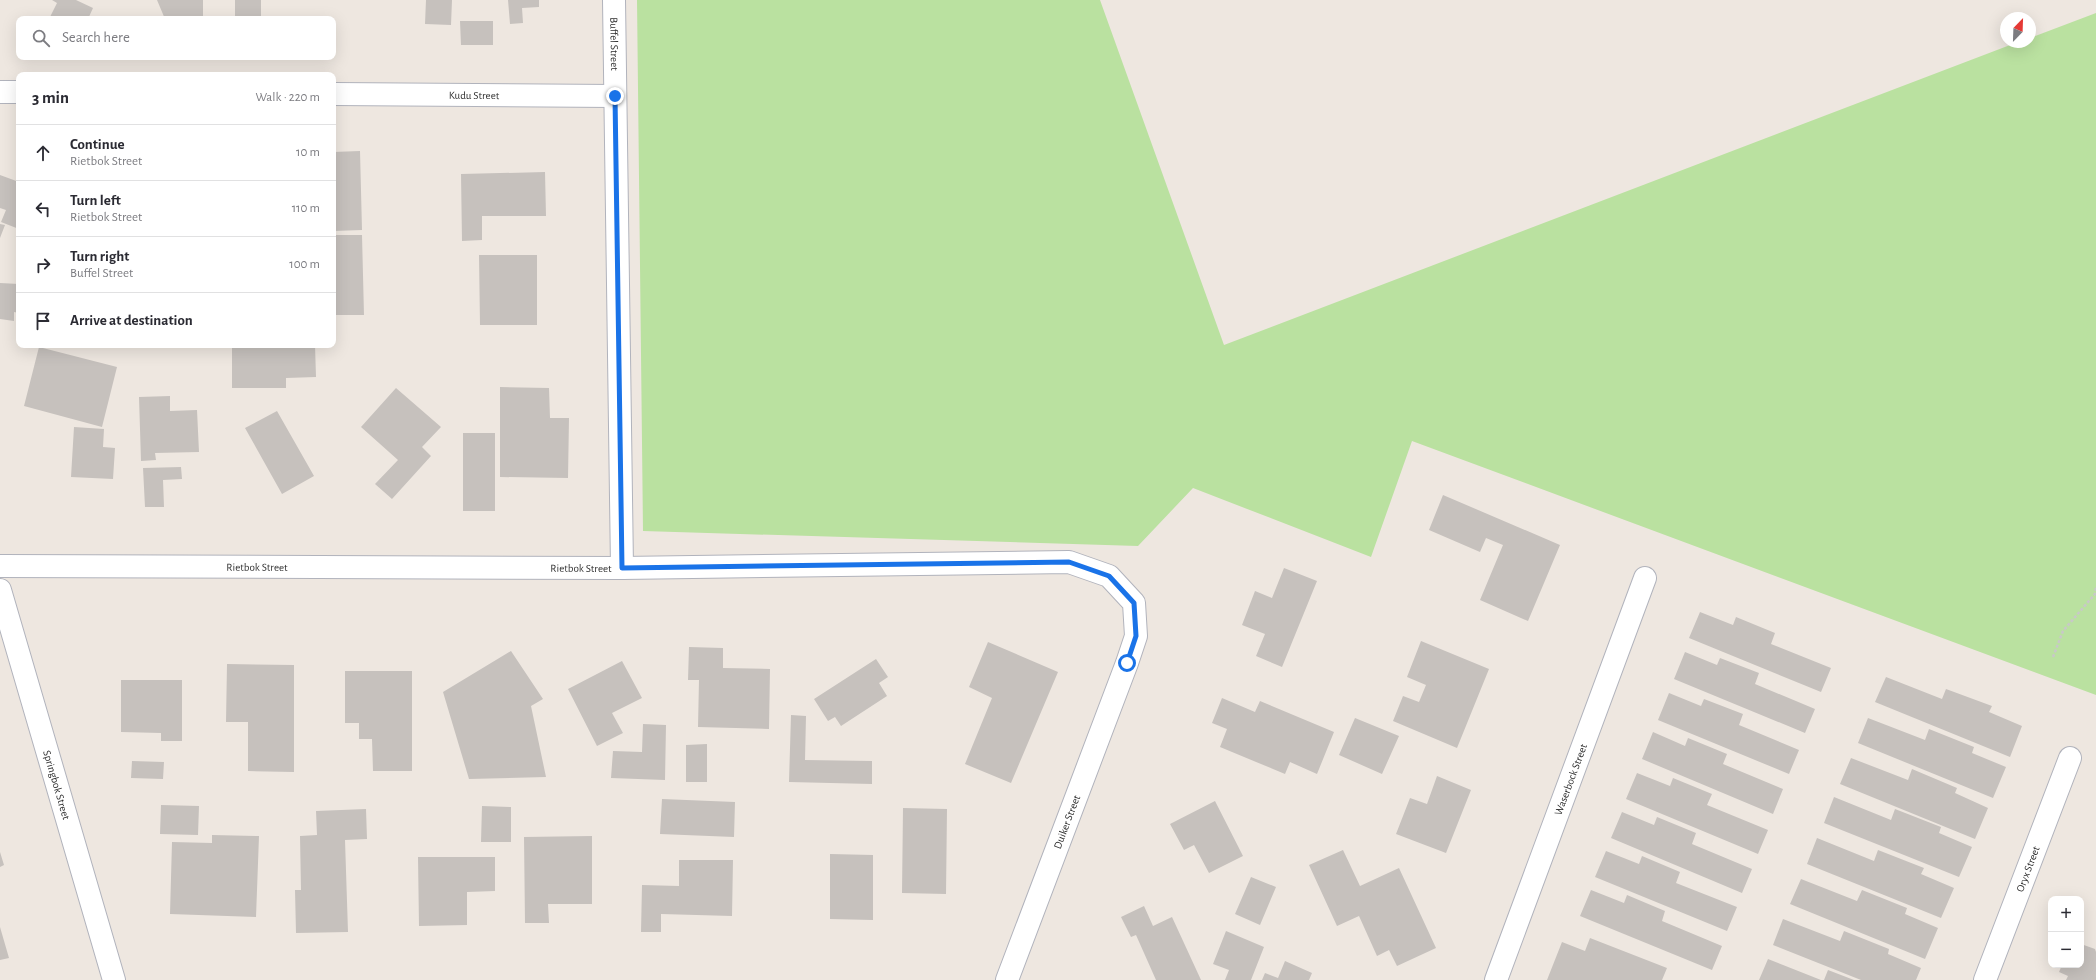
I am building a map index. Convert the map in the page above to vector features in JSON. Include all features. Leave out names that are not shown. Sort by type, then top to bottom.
[{"type":"street","name":"Buffel Street","points":[[614,0],[622,568]]},
{"type":"street","points":[[0,92],[16,92]]},
{"type":"street","name":"Kudu Street","points":[[336,94],[615,96]]},
{"type":"street","name":"Rietbok Street","points":[[0,566],[622,568],[1069,562],[1109,576],[1134,603],[1136,636],[1127,663]]},
{"type":"street","name":"Waserbock Street","points":[[1496,980],[1645,578]]},
{"type":"street","name":"Springbok Street","points":[[0,590],[114,980]]},
{"type":"street","name":"Duiker Street","points":[[1007,980],[1127,663]]},
{"type":"street","name":"Oryx Street","points":[[1985,980],[2070,758]]},
{"type":"path","points":[[2053,657],[2063,631],[2095,594],[2096,587]]},
{"type":"green space","points":[[637,0],[1100,0],[1224,345],[2002,48],[2036,48],[2036,36],[2096,13],[2096,695],[1412,441],[1371,557],[1193,488],[1138,546],[643,531]]},
{"type":"building","points":[[52,0],[76,0],[93,8],[89,16],[50,16],[57,3]]},
{"type":"building","points":[[157,0],[203,0],[203,16],[164,16]]},
{"type":"building","points":[[235,0],[261,0],[261,16],[235,16]]},
{"type":"building","points":[[426,0],[452,0],[451,25],[425,24]]},
{"type":"building","points":[[508,0],[539,0],[539,7],[522,8],[523,23],[510,24]]},
{"type":"building","points":[[460,21],[493,21],[493,45],[461,45]]},
{"type":"building","points":[[360,151],[362,230],[336,231],[336,152]]},
{"type":"building","points":[[545,172],[546,216],[482,216],[482,240],[462,241],[461,174]]},
{"type":"building","points":[[0,175],[16,181],[16,228],[1,222],[6,210],[0,208]]},
{"type":"building","points":[[0,224],[5,225],[0,238]]},
{"type":"building","points":[[336,235],[362,235],[364,315],[336,315]]},
{"type":"building","points":[[479,255],[537,255],[537,325],[480,325]]},
{"type":"building","points":[[0,283],[16,284],[16,312],[14,312],[14,321],[0,319]]},
{"type":"building","points":[[39,348],[117,367],[102,427],[24,406]]},
{"type":"building","points":[[232,348],[315,348],[316,377],[286,378],[286,388],[232,388]]},
{"type":"building","points":[[500,387],[549,388],[550,418],[569,418],[568,478],[500,477]]},
{"type":"building","points":[[396,388],[441,427],[422,447],[431,456],[392,499],[375,484],[398,460],[361,427]]},
{"type":"building","points":[[170,396],[170,411],[197,410],[199,452],[155,453],[156,460],[141,461],[139,397]]},
{"type":"building","points":[[277,411],[314,476],[282,494],[245,428]]},
{"type":"building","points":[[74,427],[104,429],[103,447],[115,448],[113,479],[71,477]]},
{"type":"building","points":[[463,433],[495,433],[495,511],[463,511]]},
{"type":"building","points":[[181,467],[182,479],[163,480],[164,507],[145,507],[143,468]]},
{"type":"building","points":[[1443,495],[1560,545],[1528,621],[1480,600],[1503,545],[1486,538],[1480,552],[1429,530]]},
{"type":"building","points":[[1284,568],[1317,581],[1282,667],[1256,656],[1265,634],[1242,625],[1255,591],[1272,598]]},
{"type":"building","points":[[1700,612],[1733,625],[1736,617],[1775,633],[1771,644],[1831,668],[1821,692],[1689,638]]},
{"type":"building","points":[[1421,641],[1489,669],[1457,748],[1393,721],[1403,696],[1419,702],[1426,685],[1407,677]]},
{"type":"building","points":[[988,642],[1058,672],[1011,783],[965,764],[992,698],[969,687]]},
{"type":"building","points":[[689,647],[723,648],[723,668],[770,669],[769,729],[698,727],[699,680],[688,680]]},
{"type":"building","points":[[511,651],[543,699],[531,706],[546,777],[469,779],[443,692]]},
{"type":"building","points":[[1685,652],[1717,665],[1720,658],[1759,673],[1755,684],[1815,709],[1805,733],[1674,679]]},
{"type":"building","points":[[876,659],[888,677],[879,683],[887,696],[841,726],[835,717],[828,721],[814,699]]},
{"type":"building","points":[[622,661],[642,698],[612,713],[623,733],[597,746],[568,689]]},
{"type":"building","points":[[227,664],[294,665],[294,772],[248,771],[248,722],[226,722]]},
{"type":"building","points":[[345,671],[412,671],[412,771],[373,771],[372,739],[359,739],[359,723],[345,723]]},
{"type":"building","points":[[1886,677],[1942,699],[1946,689],[1992,706],[1989,712],[2022,726],[2010,757],[1875,702]]},
{"type":"building","points":[[121,680],[182,680],[182,741],[161,741],[161,733],[121,732]]},
{"type":"building","points":[[1669,693],[1701,706],[1704,699],[1743,714],[1739,725],[1799,750],[1789,774],[1658,720]]},
{"type":"building","points":[[1222,698],[1255,712],[1260,701],[1334,732],[1317,774],[1290,762],[1285,774],[1220,747],[1227,729],[1212,723]]},
{"type":"building","points":[[791,715],[806,716],[805,760],[872,761],[872,784],[789,782]]},
{"type":"building","points":[[1355,718],[1399,736],[1382,774],[1339,755]]},
{"type":"building","points":[[1868,718],[1925,740],[1929,729],[1974,747],[1972,753],[2006,767],[1993,798],[1858,743]]},
{"type":"building","points":[[643,724],[666,725],[665,780],[611,778],[613,751],[642,752]]},
{"type":"building","points":[[1653,732],[1685,746],[1688,738],[1727,754],[1723,764],[1783,789],[1773,814],[1642,759]]},
{"type":"building","points":[[707,744],[707,782],[686,782],[686,745]]},
{"type":"building","points":[[1851,758],[1908,780],[1912,769],[1957,788],[1955,793],[1988,808],[1975,839],[1840,784]]},
{"type":"building","points":[[132,761],[164,762],[163,779],[131,778]]},
{"type":"building","points":[[1637,773],[1670,786],[1673,778],[1712,794],[1707,805],[1768,830],[1758,854],[1626,799]]},
{"type":"building","points":[[1437,776],[1471,790],[1446,853],[1396,834],[1410,798],[1427,804]]},
{"type":"building","points":[[1834,797],[1891,820],[1895,809],[1941,827],[1939,833],[1972,847],[1959,877],[1824,823]]},
{"type":"building","points":[[662,799],[735,802],[734,837],[660,834]]},
{"type":"building","points":[[1215,801],[1243,856],[1209,873],[1194,845],[1184,850],[1170,824]]},
{"type":"building","points":[[161,805],[199,806],[198,835],[160,834]]},
{"type":"building","points":[[482,806],[511,807],[511,842],[481,842]]},
{"type":"building","points":[[903,808],[947,809],[946,894],[902,893]]},
{"type":"building","points":[[366,809],[367,839],[345,840],[348,932],[296,933],[295,890],[301,890],[300,836],[317,835],[316,811]]},
{"type":"building","points":[[1622,812],[1654,825],[1657,817],[1696,833],[1692,844],[1752,869],[1742,893],[1611,838]]},
{"type":"building","points":[[212,835],[259,836],[256,917],[170,914],[172,842],[212,843]]},
{"type":"building","points":[[592,836],[592,904],[548,904],[549,923],[525,923],[524,837]]},
{"type":"building","points":[[1817,838],[1874,861],[1878,850],[1924,868],[1921,874],[1954,888],[1941,918],[1807,864]]},
{"type":"building","points":[[1343,850],[1360,886],[1399,868],[1436,948],[1397,966],[1389,950],[1377,956],[1359,916],[1337,926],[1309,865]]},
{"type":"building","points":[[1606,851],[1639,864],[1642,856],[1680,872],[1676,883],[1737,907],[1727,931],[1595,877]]},
{"type":"building","points":[[0,852],[4,865],[0,867]]},
{"type":"building","points":[[830,854],[873,855],[873,920],[830,919]]},
{"type":"building","points":[[418,857],[495,857],[495,891],[467,892],[467,925],[419,926]]},
{"type":"building","points":[[679,860],[733,860],[732,916],[661,914],[661,932],[641,932],[642,885],[679,886]]},
{"type":"building","points":[[1251,877],[1276,887],[1260,925],[1235,914]]},
{"type":"building","points":[[1801,879],[1857,901],[1862,890],[1907,908],[1905,914],[1938,928],[1925,959],[1790,904]]},
{"type":"building","points":[[1591,890],[1624,903],[1627,895],[1665,911],[1662,921],[1722,946],[1712,970],[1580,916]]},
{"type":"building","points":[[1144,906],[1153,926],[1172,917],[1201,980],[1156,980],[1136,935],[1131,937],[1121,917]]},
{"type":"building","points":[[1783,919],[1840,941],[1844,931],[1889,949],[1888,954],[1921,968],[1916,980],[1861,980],[1773,945]]},
{"type":"building","points":[[0,927],[9,958],[0,960]]},
{"type":"building","points":[[1226,931],[1264,947],[1251,980],[1225,980],[1229,970],[1213,964]]},
{"type":"building","points":[[1590,938],[1667,968],[1662,980],[1547,980],[1562,942],[1585,951]]},
{"type":"building","points":[[2084,945],[2095,949],[2096,980],[2066,980],[2068,976],[2059,972],[2061,968],[2084,968]]},
{"type":"building","points":[[1768,959],[1821,980],[1759,980]]},
{"type":"building","points":[[1285,961],[1312,973],[1309,980],[1262,980],[1265,973],[1278,978]]},
{"type":"building","points":[[1828,970],[1854,980],[1824,980]]},
{"type":"route","points":[[615,96],[622,568],[1069,562],[1109,576],[1134,603],[1136,636],[1127,663]]}]
